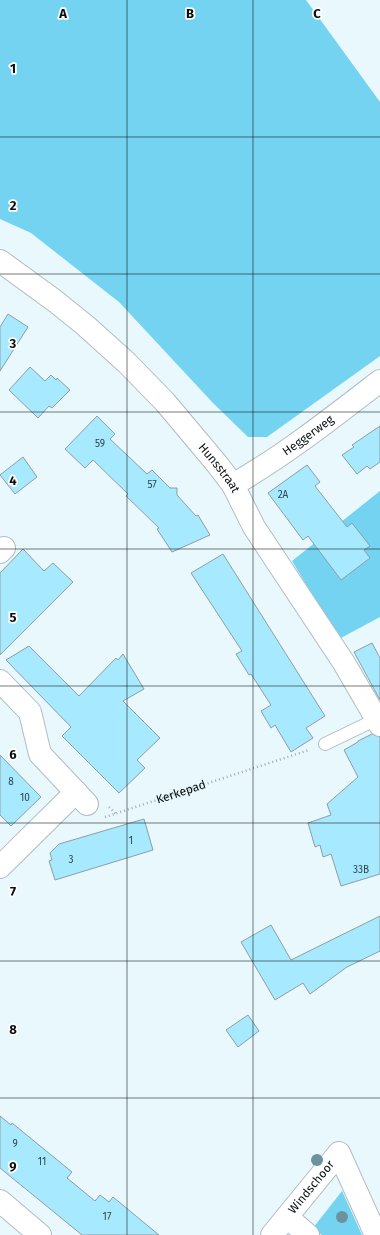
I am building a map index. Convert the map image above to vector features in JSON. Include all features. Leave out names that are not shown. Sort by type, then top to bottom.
[{"type":"street","name":"Hunsstraat","points":[[0,260],[62,306],[127,363],[165,402],[217,464],[233,485],[254,527],[344,662],[378,722]]},
{"type":"street","name":"Heggerweg","points":[[233,485],[260,469],[297,443],[380,381]]},
{"type":"street","points":[[0,866],[89,805],[40,754],[30,712],[1,684]]},
{"type":"street","name":"Windschoor","points":[[272,1235],[338,1153],[376,1235]]},
{"type":"street","points":[[0,1201],[40,1235]]},
{"type":"street","name":"Windschoor","points":[[287,1217],[308,1235]]},
{"type":"lane","points":[[325,744],[378,722]]},
{"type":"path","name":"Kerkepad","points":[[89,805],[219,780],[325,744]]},
{"type":"shaded area","points":[[0,0],[306,0],[380,102],[380,356],[267,437],[248,437],[213,403],[119,302],[31,233],[0,219]]},
{"type":"shaded area","points":[[380,491],[380,617],[339,639],[292,561]]},
{"type":"shaded area","points":[[342,1191],[362,1235],[322,1235],[313,1228]]},
{"type":"building","points":[[8,314],[28,327],[0,371],[0,327]]},
{"type":"building","points":[[30,367],[45,381],[51,375],[56,380],[57,378],[70,390],[52,408],[49,406],[38,418],[9,390]]},
{"type":"building","points":[[97,416],[115,434],[110,439],[147,474],[152,470],[170,488],[177,488],[177,495],[196,516],[198,515],[210,535],[172,552],[157,529],[159,528],[126,496],[128,494],[93,460],[85,468],[65,449]]},
{"type":"building","points":[[380,426],[380,462],[370,469],[367,466],[357,474],[342,455],[354,447],[352,445]]},
{"type":"building","points":[[23,457],[37,477],[15,494],[0,475]]},
{"type":"building","points":[[307,465],[320,482],[315,486],[347,527],[352,523],[370,546],[364,550],[370,558],[341,580],[308,536],[303,540],[268,493]]},
{"type":"building","points":[[23,549],[44,571],[53,563],[73,582],[0,655],[0,573]]},
{"type":"building","points":[[223,554],[325,716],[306,728],[313,738],[291,752],[275,725],[271,728],[261,711],[271,705],[236,654],[242,651],[191,573]]},
{"type":"building","points":[[372,643],[380,658],[380,700],[354,652]]},
{"type":"building","points":[[29,646],[79,696],[116,658],[118,660],[123,654],[144,689],[123,701],[160,738],[137,760],[145,768],[119,793],[62,736],[71,727],[6,660]]},
{"type":"building","points":[[372,734],[380,737],[380,874],[341,886],[331,854],[323,857],[320,845],[315,847],[308,823],[331,815],[327,804],[358,777],[344,750]]},
{"type":"building","points":[[0,755],[41,797],[11,826],[0,815]]},
{"type":"building","points":[[144,819],[153,850],[55,880],[49,861],[52,860],[50,853],[59,844]]},
{"type":"building","points":[[380,916],[380,951],[347,967],[310,994],[303,983],[275,1000],[241,942],[271,925],[291,960]]},
{"type":"building","points":[[248,1015],[259,1031],[238,1047],[226,1030]]},
{"type":"building","points":[[0,1116],[11,1125],[12,1123],[72,1172],[67,1178],[95,1201],[100,1195],[109,1202],[113,1197],[159,1235],[82,1235],[0,1168]]}]
